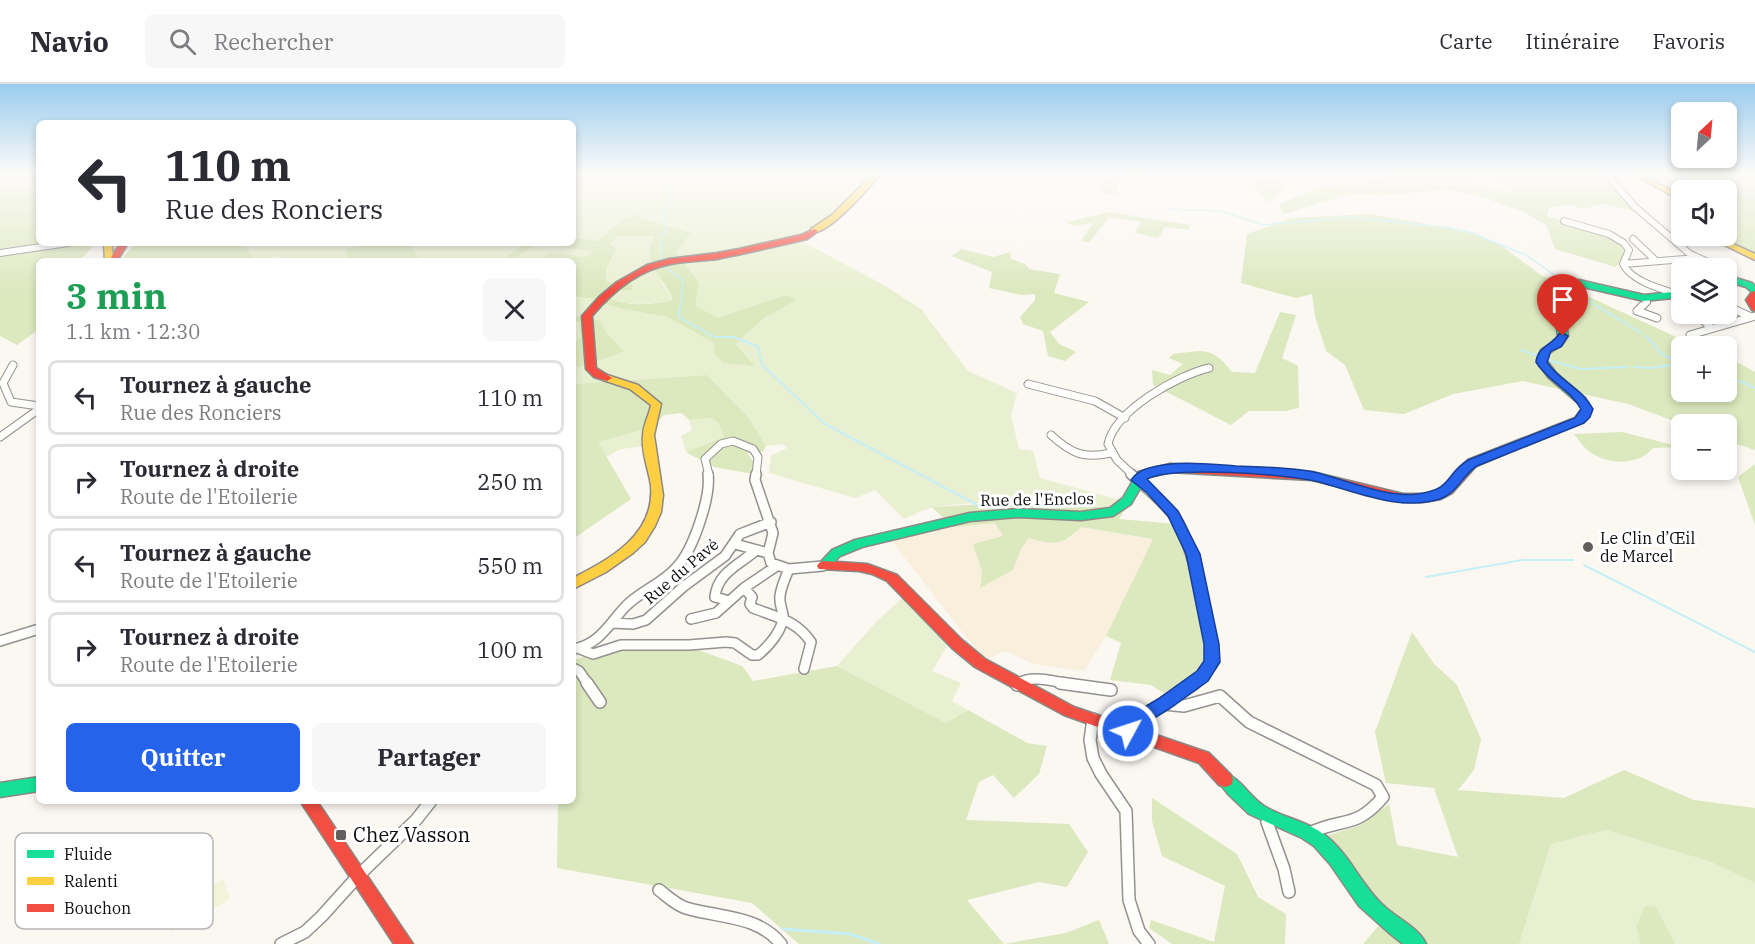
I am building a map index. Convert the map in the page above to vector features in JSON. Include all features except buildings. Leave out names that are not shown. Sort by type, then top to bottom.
[{"type":"street","points":[[576,582],[620,558],[643,539],[655,511],[657,497],[648,436],[657,413],[656,404],[634,387],[598,375],[591,369],[587,316],[617,285],[654,266],[804,237],[839,213]]},
{"type":"street","points":[[1642,213],[1697,258]]},
{"type":"street","points":[[1564,221],[1611,235],[1623,242],[1629,250],[1623,264],[1626,271],[1660,293]]},
{"type":"street","points":[[1633,239],[1655,260]]},
{"type":"street","points":[[0,253],[48,246]]},
{"type":"street","points":[[1731,246],[1755,257]]},
{"type":"street","points":[[1623,264],[1671,259]]},
{"type":"street","points":[[1737,280],[1749,285],[1755,293],[1751,300],[1753,313]]},
{"type":"street","points":[[1137,480],[1151,471],[1191,467],[1312,476],[1402,498],[1413,499],[1438,495],[1451,487],[1465,468],[1472,463],[1579,420],[1586,414],[1587,409],[1581,397],[1546,370],[1541,362],[1542,354],[1557,345],[1563,336],[1555,286],[1557,284],[1579,283],[1644,298],[1660,293],[1671,294]]},
{"type":"street","points":[[1644,298],[1647,302],[1637,311],[1657,318]]},
{"type":"street","points":[[1737,309],[1753,313]]},
{"type":"street","points":[[1690,335],[1729,324],[1753,313]]},
{"type":"street","points":[[1707,324],[1711,328]]},
{"type":"street","points":[[13,365],[4,374],[1,383],[4,392],[10,402],[36,406]]},
{"type":"street","points":[[1128,731],[1132,723],[1164,704],[1209,668],[1212,662],[1211,644],[1193,554],[1187,537],[1169,509],[1152,490],[1137,480],[1111,453],[1108,437],[1125,418],[1153,394],[1182,376],[1209,368]]},
{"type":"street","points":[[1028,384],[1095,401],[1125,418]]},
{"type":"street","points":[[0,437],[36,409]]},
{"type":"street","points":[[1051,435],[1058,442],[1082,455],[1090,457],[1111,453]]},
{"type":"street","points":[[576,649],[605,632],[626,606],[663,581],[679,566],[687,555],[709,481],[705,459],[713,449],[733,441],[753,449],[758,458],[755,480],[771,522],[773,533],[768,553],[775,567],[789,569],[862,566],[884,573],[892,578],[957,644],[980,663],[1017,685],[1059,707],[1204,758],[1251,807],[1268,817],[1310,833],[1333,853],[1359,893],[1374,910],[1417,944]]},
{"type":"street","name":"Rue de l'Enclos","points":[[823,566],[836,553],[859,543],[970,517],[1006,514],[1082,516],[1113,512],[1127,501],[1137,480]]},
{"type":"street","points":[[735,544],[740,534],[771,522]]},
{"type":"street","name":"Rue du Pavé","points":[[613,623],[633,624],[646,620],[683,587],[725,556],[735,544],[768,553]]},
{"type":"street","points":[[729,601],[715,597],[716,586],[728,570],[740,565],[755,551]]},
{"type":"street","points":[[691,619],[716,613],[744,588],[775,567]]},
{"type":"street","points":[[789,569],[782,584],[780,612],[806,634],[811,642],[804,669]]},
{"type":"street","points":[[744,588],[752,597],[750,604],[753,608],[783,616]]},
{"type":"street","points":[[576,649],[593,654],[621,645],[689,645],[726,642],[735,643],[752,655],[758,655],[774,641],[783,616]]},
{"type":"street","points":[[0,641],[36,630]]},
{"type":"street","points":[[576,670],[600,702]]},
{"type":"street","points":[[1017,685],[1023,680],[1033,679],[1111,690]]},
{"type":"street","points":[[1164,704],[1169,707],[1185,705],[1220,696],[1239,715],[1262,729],[1376,785],[1382,792],[1383,797],[1378,803],[1359,818],[1350,823],[1320,827],[1310,833]]},
{"type":"street","points":[[1093,719],[1090,735],[1091,755],[1099,772],[1123,803],[1126,812],[1130,844],[1130,899],[1137,928],[1149,944]]},
{"type":"street","points":[[0,790],[36,784]]},
{"type":"street","points":[[310,804],[404,944]]},
{"type":"street","points":[[281,944],[305,932],[322,916],[428,804]]},
{"type":"street","points":[[1268,817],[1290,892]]},
{"type":"street","points":[[659,890],[684,907],[723,915],[768,931],[781,944]]},
{"type":"shaded area","points":[[995,523],[1004,537],[973,544],[982,572],[980,587],[1013,570],[1021,549],[1029,538],[1070,539],[1081,527],[1153,539],[1106,636],[1084,671],[1034,664],[1005,651],[984,660],[891,540],[953,527]]},
{"type":"green space","points":[[0,213],[36,213],[36,246],[93,246],[82,258],[36,258],[36,331],[17,345],[0,336]]},
{"type":"green space","points":[[576,213],[833,213],[821,225],[794,237],[882,284],[921,309],[968,371],[1017,393],[1011,415],[1019,449],[1033,451],[1040,478],[1131,503],[1123,513],[1105,507],[1057,502],[978,503],[934,507],[904,519],[875,490],[855,498],[769,473],[771,456],[787,448],[783,444],[766,446],[747,417],[707,375],[576,384],[576,296],[593,299],[606,292],[632,290],[633,284],[606,282],[606,269],[617,250],[610,244],[618,236],[656,236],[661,281],[673,300],[633,304],[609,298],[618,308],[668,317],[754,365],[734,344],[764,318],[797,300],[786,295],[718,319],[694,306],[699,283],[675,252],[690,233],[641,218],[620,221],[598,241],[576,237]]},
{"type":"green space","points":[[1104,213],[1116,213],[1190,225],[1189,230],[1165,227],[1158,238],[1135,233],[1140,222],[1109,217],[1090,242],[1081,241],[1093,223],[1073,226],[1067,222]]},
{"type":"green space","points":[[1526,213],[1548,213],[1547,216],[1610,236],[1627,251],[1616,267],[1555,249],[1546,225]]},
{"type":"green space","points":[[1737,213],[1755,213],[1755,253],[1737,245]]},
{"type":"green space","points":[[639,214],[641,218],[691,233],[676,252],[699,283],[695,306],[718,318],[786,295],[797,300],[764,318],[735,344],[755,366],[724,363],[715,355],[714,343],[668,317],[618,308],[601,302],[609,298],[625,303],[641,304],[673,300],[652,261],[650,253],[655,236],[618,236],[610,244],[617,249],[606,269],[606,282],[633,284],[632,290],[607,292],[593,299],[576,296],[576,258],[541,258],[550,252],[585,257],[594,252],[559,246],[576,246],[576,237],[598,241],[620,221]]},
{"type":"green space","points":[[1370,214],[1475,233],[1500,245],[1541,275],[1674,336],[1671,336],[1671,402],[1737,402],[1737,362],[1755,372],[1755,450],[1737,444],[1737,414],[1671,414],[1671,420],[1628,404],[1523,381],[1453,394],[1404,414],[1364,410],[1345,365],[1326,351],[1315,316],[1312,294],[1296,298],[1241,283],[1247,234],[1292,218]]},
{"type":"green space","points":[[133,246],[245,246],[254,258],[123,258]]},
{"type":"green space","points":[[245,246],[356,246],[345,250],[348,258],[254,258]]},
{"type":"green space","points":[[356,246],[411,246],[419,258],[348,258],[345,250]]},
{"type":"green space","points":[[411,246],[522,246],[504,258],[419,258]]},
{"type":"green space","points":[[522,246],[534,246],[517,258],[504,258]]},
{"type":"green space","points":[[534,246],[559,246],[595,252],[585,257],[550,252],[541,258],[517,258]]},
{"type":"green space","points":[[962,249],[993,257],[1010,252],[1011,259],[1025,264],[1029,269],[1060,274],[1054,293],[1089,302],[1050,332],[1059,344],[1076,352],[1065,361],[1048,356],[1043,331],[1023,324],[1020,317],[1035,300],[1035,294],[1022,295],[989,288],[992,272],[951,256]]},
{"type":"green space","points":[[1280,312],[1296,315],[1282,358],[1298,366],[1299,408],[1285,411],[1249,411],[1231,425],[1153,385],[1152,370],[1170,375],[1183,364],[1169,358],[1173,354],[1206,352],[1218,357],[1232,372],[1255,373]]},
{"type":"green space","points":[[576,316],[600,321],[607,334],[624,351],[576,366],[576,341],[581,337],[579,322],[576,322]]},
{"type":"green space","points":[[707,375],[748,417],[766,446],[762,452],[747,453],[764,476],[714,467],[686,452],[724,437],[718,422],[709,418],[689,420],[682,413],[664,415],[653,427],[598,442],[631,499],[576,537],[576,384]]},
{"type":"green space","points":[[709,418],[718,422],[724,437],[686,452],[681,436],[692,430],[689,420]]},
{"type":"green space","points":[[653,427],[645,446],[621,449],[606,457],[597,442]]},
{"type":"green space","points":[[1622,432],[1671,444],[1671,447],[1653,448],[1647,454],[1632,461],[1614,461],[1590,452],[1574,434]]},
{"type":"green space","points":[[1755,464],[1755,525],[1738,477]]},
{"type":"green space","points":[[1040,501],[1111,508],[1123,513],[1119,519],[1176,524],[1189,557],[1199,594],[1208,650],[1207,667],[1174,692],[1165,694],[1151,685],[1110,680],[1121,643],[1106,636],[1153,539],[1081,527],[1063,541],[1051,543],[1029,538],[1021,549],[1013,570],[980,588],[982,572],[973,544],[1003,536],[995,523],[953,527],[932,507]]},
{"type":"green space","points":[[903,597],[949,643],[932,671],[961,683],[952,701],[968,710],[946,723],[837,666],[876,622]]},
{"type":"green space","points":[[1412,632],[1434,664],[1457,685],[1481,739],[1474,770],[1458,790],[1564,798],[1624,770],[1694,800],[1755,808],[1755,883],[1711,862],[1606,830],[1551,844],[1519,944],[1363,944],[1381,923],[1326,836],[1361,825],[1389,804],[1397,845],[1458,857],[1434,788],[1386,783],[1375,732]]},
{"type":"green space","points":[[616,643],[680,643],[742,666],[753,681],[837,666],[946,723],[968,710],[1027,743],[1047,746],[1039,774],[1014,798],[993,775],[979,782],[966,820],[1069,824],[1088,852],[1067,887],[1039,882],[967,900],[1004,944],[799,944],[752,903],[557,868],[558,804],[576,804],[576,660]]},
{"type":"green space","points":[[1152,798],[1237,854],[1258,897],[1286,914],[1285,944],[1172,944],[1149,928],[1151,920],[1214,942],[1225,886],[1162,856],[1152,821]]},
{"type":"green space","points":[[1606,830],[1711,862],[1755,883],[1755,944],[1519,944],[1551,844]]},
{"type":"green space","points":[[223,879],[230,899],[213,909],[213,884]]},
{"type":"green space","points":[[1645,906],[1656,907],[1675,944],[1641,944],[1636,927]]},
{"type":"green space","points":[[1099,920],[1109,944],[1004,944],[1066,933]]},
{"type":"waterway","points":[[661,261],[661,240],[666,230],[666,213]]},
{"type":"waterway","points":[[1227,213],[1263,225],[1340,218],[1373,219],[1469,232],[1526,255],[1563,281]]},
{"type":"waterway","points":[[663,265],[683,281],[680,308]]},
{"type":"waterway","points":[[1568,286],[1599,308]]},
{"type":"waterway","points":[[680,306],[679,317],[714,337],[734,337],[758,347],[762,365],[825,424],[983,508]]},
{"type":"waterway","points":[[1597,306],[1641,333]]},
{"type":"waterway","points":[[1646,336],[1663,355],[1671,359]]},
{"type":"waterway","points":[[1521,350],[1538,356]]},
{"type":"waterway","points":[[1549,360],[1580,369],[1628,367]]},
{"type":"waterway","points":[[1634,367],[1651,368],[1671,365]]},
{"type":"waterway","points":[[1737,380],[1755,388]]},
{"type":"waterway","points":[[1426,577],[1522,560],[1573,560]]},
{"type":"waterway","points":[[1584,565],[1755,652]]},
{"type":"waterway","points":[[783,929],[850,934],[879,944]]},
{"type":"traffic: fast","points":[[1737,281],[1749,285],[1755,292]]},
{"type":"traffic: fast","points":[[1581,400],[1552,375],[1542,361],[1544,352],[1559,343],[1563,336],[1555,286],[1579,283],[1644,298],[1671,295]]},
{"type":"traffic: fast","points":[[823,566],[836,553],[859,543],[970,517],[1018,513],[1081,516],[1113,512],[1127,501],[1142,475],[1170,468]]},
{"type":"traffic: fast","points":[[1225,780],[1244,800],[1261,813],[1308,833],[1320,841],[1331,852],[1372,907],[1417,944]]},
{"type":"traffic: fast","points":[[0,790],[36,784]]},
{"type":"traffic: slow","points":[[814,231],[839,213]]},
{"type":"traffic: slow","points":[[108,246],[109,258]]},
{"type":"traffic: slow","points":[[1731,246],[1755,257]]},
{"type":"traffic: slow","points":[[576,582],[629,550],[649,526],[655,512],[657,488],[648,440],[656,404],[634,387],[607,378]]},
{"type":"traffic: jam","points":[[607,378],[591,369],[587,316],[603,298],[629,277],[662,263],[717,256],[804,237],[814,231]]},
{"type":"traffic: jam","points":[[115,258],[122,246]]},
{"type":"traffic: jam","points":[[1755,294],[1751,300],[1755,308]]},
{"type":"traffic: jam","points":[[1170,468],[1312,476],[1403,498],[1437,496],[1448,490],[1472,463],[1579,420],[1587,409],[1581,400]]},
{"type":"traffic: jam","points":[[823,566],[859,567],[892,578],[957,644],[980,663],[1069,711],[1204,758],[1225,780]]},
{"type":"traffic: jam","points":[[310,804],[404,944]]},
{"type":"place","name":"Le Clin d’Œil de Marcel","points":[[1588,547]]},
{"type":"place","name":"Chez Vasson","points":[[341,835]]},
{"type":"route","points":[[1128,731],[1132,723],[1164,704],[1202,676],[1212,662],[1211,644],[1193,554],[1187,537],[1179,522],[1152,490],[1137,480],[1151,471],[1191,467],[1250,472],[1284,472],[1312,476],[1390,497],[1413,499],[1438,495],[1451,487],[1458,476],[1472,463],[1579,420],[1586,414],[1587,409],[1581,397],[1546,370],[1541,362],[1542,354],[1562,341],[1563,336]]}]
